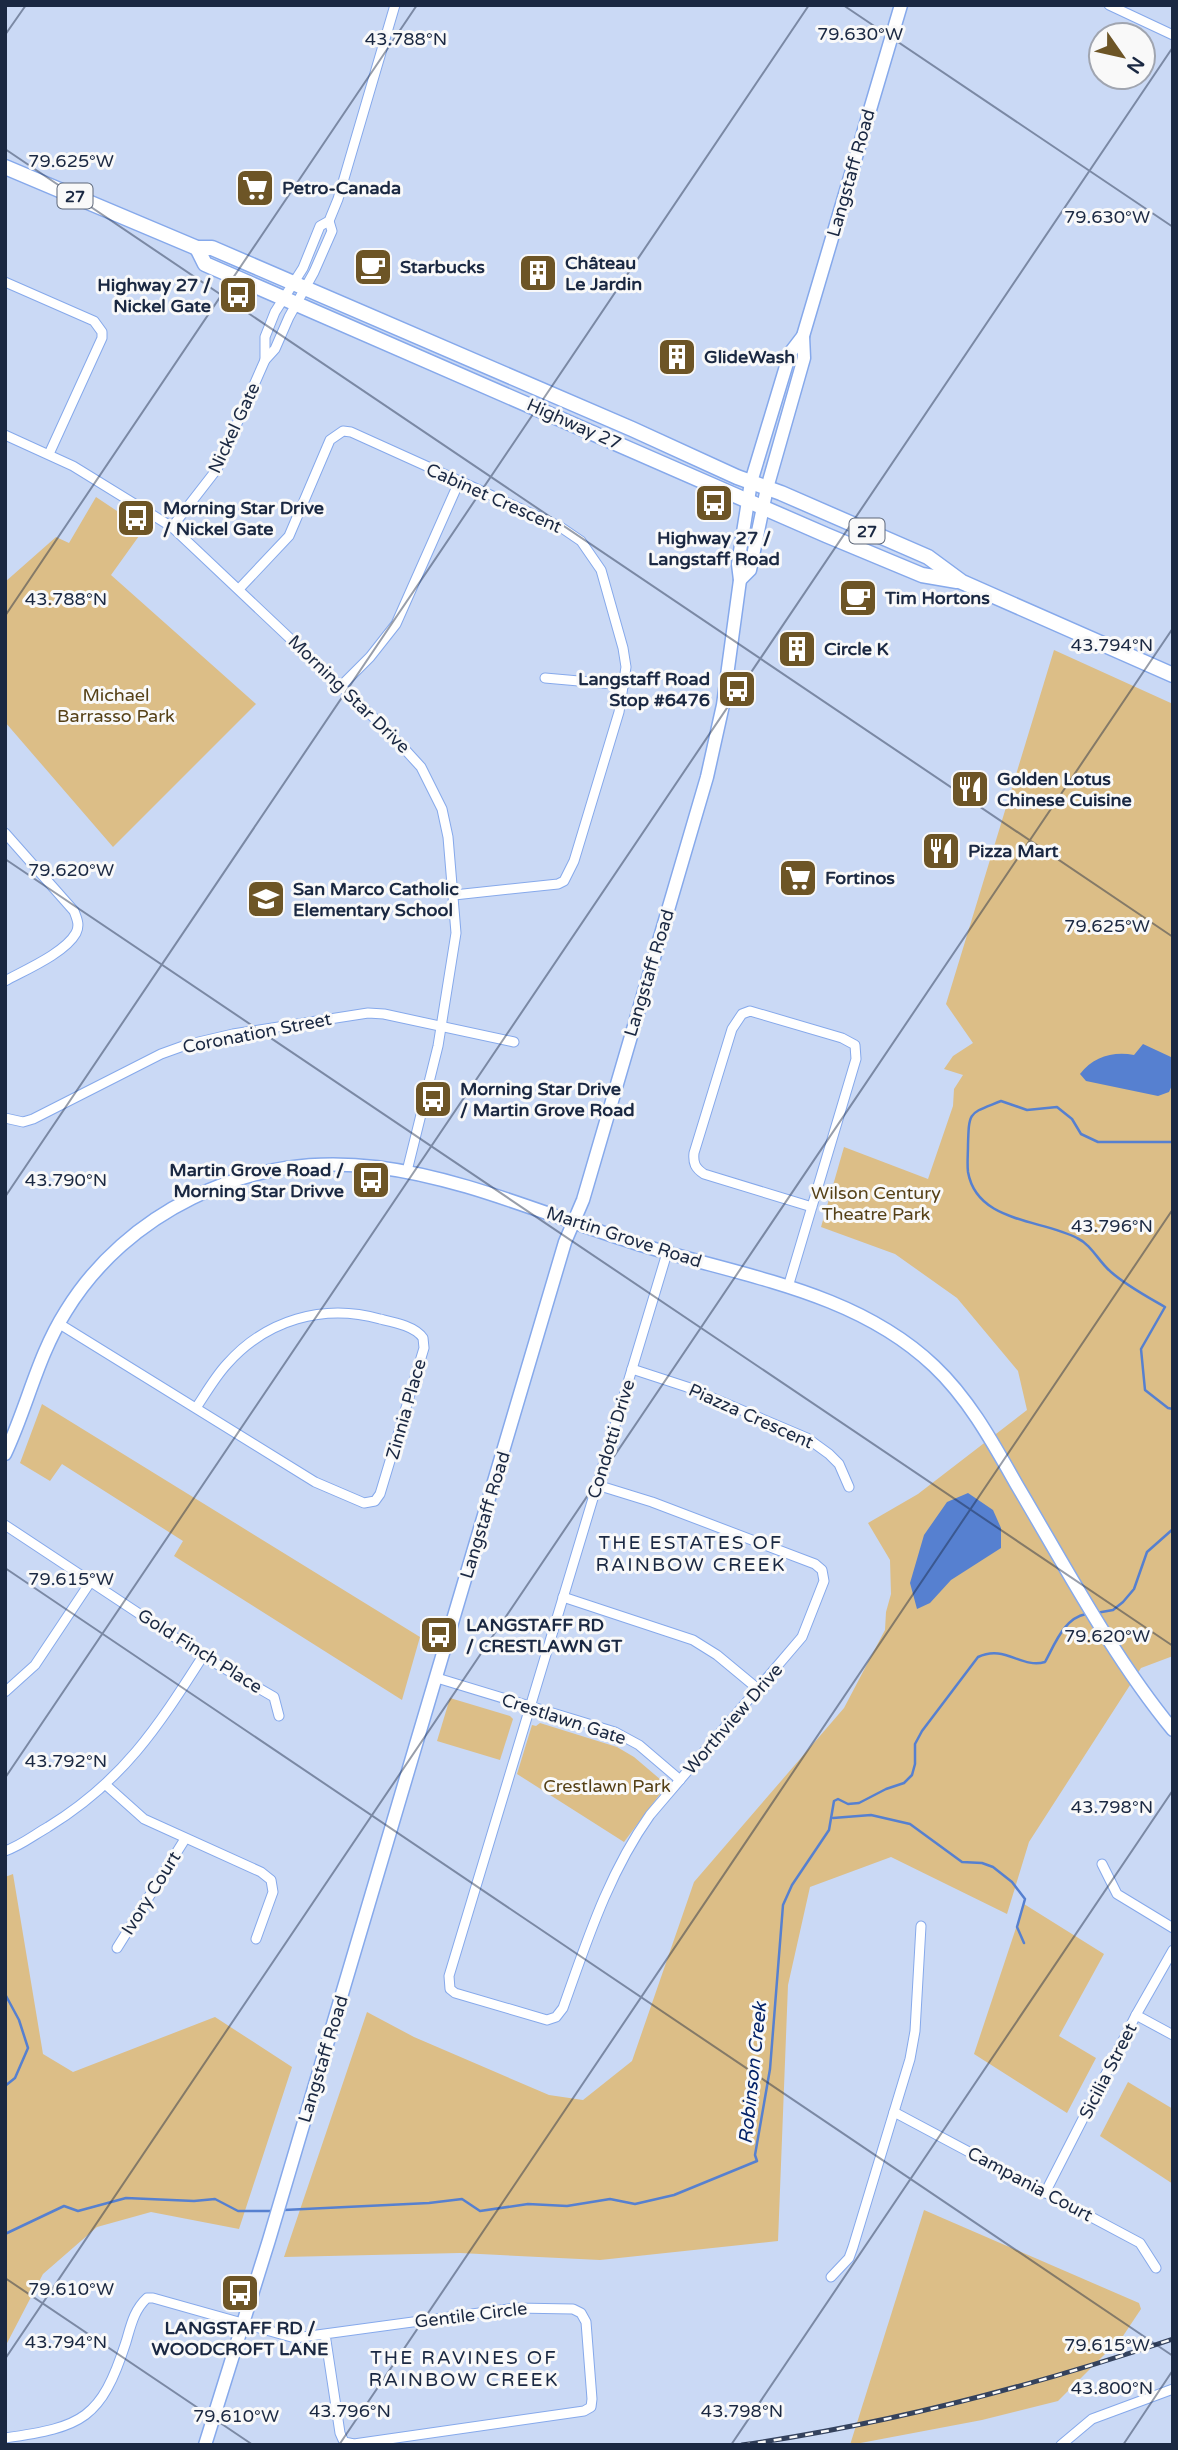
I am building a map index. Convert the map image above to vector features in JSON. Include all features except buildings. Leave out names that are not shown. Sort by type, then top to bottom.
[{"type":"main road","name":"Highway 27","points":[[5,167],[197,248],[212,248],[928,557],[962,582],[1173,675]]},
{"type":"main road","name":"Highway 27","points":[[197,248],[205,264],[763,508],[922,575],[962,582]]},
{"type":"street","points":[[290,301],[332,231],[329,221],[361,126],[395,5]]},
{"type":"street","points":[[1109,5],[1173,35]]},
{"type":"street","name":"Langstaff Road","points":[[740,580],[750,570],[768,488],[804,358],[803,336],[899,7]]},
{"type":"street","points":[[5,282],[93,321],[102,332],[102,338],[49,454]]},
{"type":"street","name":"Nickel Gate","points":[[265,360],[265,337],[275,312],[290,301]]},
{"type":"street","name":"Nickel Gate","points":[[172,527],[217,469],[265,360],[275,349],[290,301]]},
{"type":"street","name":"Langstaff Road","points":[[205,2445],[270,2240],[565,1242],[583,1200],[707,777],[723,705],[740,580],[738,564],[751,482],[790,353],[803,336]]},
{"type":"street","name":"Cabinet Crescent","points":[[239,589],[289,536],[330,440],[337,433],[351,432],[559,526],[588,549],[606,582],[626,667],[619,712],[573,861],[564,881],[548,886],[454,895]]},
{"type":"street","name":"Morning Star Drive","points":[[5,435],[94,477],[172,527],[404,746],[427,776],[445,822],[456,933],[441,1026],[407,1171]]},
{"type":"street","points":[[341,686],[370,657],[396,624],[459,482]]},
{"type":"street","points":[[545,678],[624,685]]},
{"type":"street","points":[[5,833],[74,911],[79,923],[75,934],[62,947],[46,959],[5,981]]},
{"type":"street","points":[[788,1287],[812,1207],[857,1052],[855,1045],[842,1038],[750,1011],[742,1014],[732,1029],[694,1153],[694,1162],[697,1169],[704,1174],[812,1207]]},
{"type":"street","name":"Coronation Street","points":[[5,1118],[15,1121],[33,1119],[161,1054],[186,1045],[233,1034],[368,1013],[384,1014],[514,1042]]},
{"type":"street","name":"Martin Grove Road","points":[[5,1454],[39,1360],[58,1323],[83,1287],[113,1253],[152,1222],[200,1194],[260,1173],[305,1165],[346,1163],[407,1171],[546,1212],[667,1253],[788,1287],[856,1312],[895,1335],[947,1379],[968,1405],[1114,1647],[1173,1730]]},
{"type":"street","name":"Condotti Drive","points":[[530,1706],[667,1253]]},
{"type":"street","name":"Zinnia Place","points":[[58,1323],[315,1482],[349,1499],[370,1503],[380,1494],[386,1478],[424,1348],[424,1338],[410,1328],[354,1313],[313,1314],[292,1320],[273,1327],[244,1347],[225,1366],[196,1408]]},
{"type":"street","name":"Piazza Crescent","points":[[632,1369],[687,1387],[807,1437],[839,1464],[849,1487]]},
{"type":"street","name":"Worthview Drive","points":[[530,1706],[449,1976],[450,1989],[455,1993],[547,2020],[556,2017],[563,2008],[589,1933],[626,1852],[650,1815],[802,1637],[824,1581],[822,1570],[815,1564],[652,1502],[597,1485]]},
{"type":"street","name":"Gold Finch Place","points":[[5,1525],[203,1656],[274,1697],[279,1716]]},
{"type":"street","points":[[5,1692],[35,1665],[91,1581]]},
{"type":"street","points":[[563,1597],[692,1640],[717,1655],[758,1689]]},
{"type":"street","points":[[5,1851],[74,1811],[106,1785],[144,1745],[203,1656]]},
{"type":"street","name":"Crestlawn Gate","points":[[437,1678],[628,1738],[680,1780]]},
{"type":"street","points":[[106,1785],[144,1819],[261,1872],[271,1880],[273,1892],[256,1939]]},
{"type":"street","name":"Ivory Court","points":[[117,1948],[185,1839]]},
{"type":"street","points":[[1102,1864],[1117,1894],[1173,1928]]},
{"type":"street","points":[[831,2277],[849,2258],[853,2248],[910,2059],[915,2031],[921,1926]]},
{"type":"street","name":"Sicilia Street","points":[[1045,2193],[1136,2015],[1173,1950]]},
{"type":"street","points":[[1136,2015],[1173,2035]]},
{"type":"street","name":"Campania Court","points":[[894,2112],[1140,2243],[1156,2267]]},
{"type":"street","name":"Gentile Circle","points":[[5,2438],[60,2429],[80,2420],[91,2410],[107,2391],[116,2374],[134,2314],[147,2298],[159,2299],[295,2338],[515,2308],[573,2309],[581,2313],[586,2322],[591,2407],[584,2411],[354,2444],[344,2442],[340,2433],[325,2334]]},
{"type":"street","points":[[1061,2445],[1092,2419],[1173,2389]]},
{"type":"green space","name":"Michael Barrasso Park","points":[[96,497],[144,529],[111,575],[256,704],[113,847],[5,722],[5,582],[56,537],[69,543]]},
{"type":"green space","name":"Wilson Century Theatre Park","points":[[1054,650],[1173,704],[1173,1656],[1141,1668],[1029,1842],[1007,1914],[891,1857],[810,1887],[788,1985],[778,2241],[600,2260],[460,2253],[284,2257],[367,2012],[414,2037],[549,2095],[583,2100],[632,2061],[694,1882],[844,1708],[885,1630],[891,1594],[890,1560],[868,1523],[918,1494],[1027,1410],[1018,1371],[957,1298],[895,1254],[821,1227],[844,1147],[928,1179],[953,1106],[954,1089],[963,1075],[944,1069],[953,1056],[973,1043],[946,1004]]},
{"type":"green space","points":[[42,1404],[420,1637],[402,1700],[174,1556],[183,1541],[62,1464],[50,1481],[20,1463]]},
{"type":"green space","points":[[450,1698],[513,1719],[500,1760],[437,1741]]},
{"type":"green space","name":"Crestlawn Park","points":[[540,1723],[617,1747],[634,1757],[661,1780],[663,1790],[624,1842],[517,1774],[532,1725]]},
{"type":"green space","points":[[13,1874],[43,2054],[73,2072],[215,2017],[292,2067],[239,2229],[151,2212],[97,2227],[43,2274],[5,2347],[5,1877]]},
{"type":"green space","points":[[1024,1904],[1104,1954],[1059,2036],[1096,2058],[1067,2113],[974,2054]]},
{"type":"green space","points":[[1128,2082],[1173,2109],[1173,2184],[1100,2136]]},
{"type":"green space","points":[[924,2210],[1139,2303],[1141,2309],[1123,2336],[1058,2401],[982,2420],[850,2445]]},
{"type":"water","points":[[1143,1044],[1171,1057],[1173,1083],[1169,1092],[1158,1096],[1086,1081],[1080,1074],[1097,1059],[1119,1054],[1134,1055]]},
{"type":"water","points":[[968,1493],[993,1510],[1001,1528],[1001,1548],[951,1580],[930,1603],[917,1609],[910,1583],[924,1535],[947,1502]]},
{"type":"waterway","name":"Robinson Creek","points":[[1173,1142],[1098,1142],[1081,1134],[1072,1119],[1057,1107],[1027,1110],[1001,1101],[977,1111],[970,1119],[968,1134],[968,1172],[974,1189],[984,1201],[1012,1217],[1077,1238],[1117,1277],[1165,1307],[1141,1349],[1145,1390],[1173,1409]]},
{"type":"waterway","name":"Robinson Creek","points":[[1096,1613],[1113,1610],[1123,1602],[1134,1589],[1147,1552],[1173,1529]]},
{"type":"waterway","name":"Robinson Creek","points":[[284,2210],[462,2199],[480,2211],[528,2204],[567,2206],[610,2199],[635,2204],[674,2195],[757,2161],[755,2155],[770,2069],[783,1905],[792,1885],[829,1830],[834,1801],[838,1799],[848,1804],[859,1803],[904,1783],[912,1775],[915,1744],[922,1731],[978,1657],[996,1653],[1028,1662],[1045,1662],[1066,1626],[1078,1616],[1086,1614]]},
{"type":"waterway","points":[[833,1818],[871,1815],[910,1824],[962,1862],[982,1863],[993,1867],[1012,1882],[1025,1899],[1017,1927],[1024,1943]]},
{"type":"waterway","points":[[5,1994],[19,2020],[28,2048],[15,2078],[5,2086]]},
{"type":"waterway","name":"Robinson Creek","points":[[5,2234],[64,2206],[78,2211],[126,2198],[194,2201],[215,2199],[238,2211],[274,2211]]},
{"type":"railway","points":[[742,2445],[852,2426],[960,2402],[1173,2339]]},
{"type":"place","name":"Petro-Canada","points":[[255,188]]},
{"type":"place","name":"Starbucks","points":[[373,267]]},
{"type":"place","name":"Château Le Jardin","points":[[538,273]]},
{"type":"place","name":"Highway 27 / Nickel Gate","points":[[238,295]]},
{"type":"place","name":"GlideWash","points":[[677,357]]},
{"type":"place","name":"Highway 27 / Langstaff Road","points":[[714,503]]},
{"type":"place","name":"Morning Star Drive / Nickel Gate","points":[[136,518]]},
{"type":"place","name":"Tim Hortons","points":[[858,598]]},
{"type":"place","name":"Circle K","points":[[797,649]]},
{"type":"place","name":"Langstaff Road Stop #6476","points":[[737,689]]},
{"type":"place","name":"Golden Lotus Chinese Cuisine","points":[[970,789]]},
{"type":"place","name":"Pizza Mart","points":[[941,851]]},
{"type":"place","name":"Fortinos","points":[[798,878]]},
{"type":"place","name":"San Marco Catholic Elementary School","points":[[266,899]]},
{"type":"place","name":"Morning Star Drive / Martin Grove Road","points":[[433,1099]]},
{"type":"place","name":"Martin Grove Road / Morning Star Drivve","points":[[371,1180]]},
{"type":"place","name":"LANGSTAFF RD / CRESTLAWN GT","points":[[439,1635]]},
{"type":"place","name":"LANGSTAFF RD / WOODCROFT LANE","points":[[240,2293]]},
{"type":"district","name":"THE ESTATES OF RAINBOW CREEK","points":[[691,1553]]},
{"type":"district","name":"THE RAVINES OF RAINBOW CREEK","points":[[464,2368]]}]
